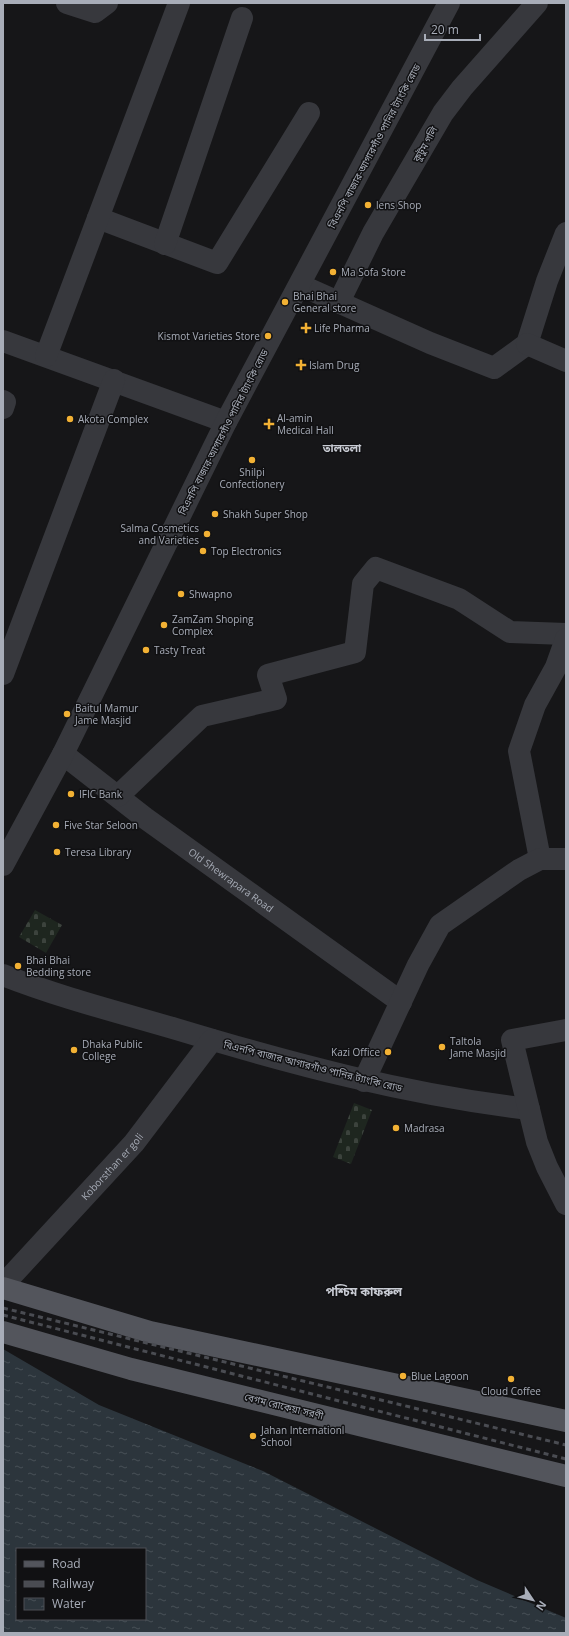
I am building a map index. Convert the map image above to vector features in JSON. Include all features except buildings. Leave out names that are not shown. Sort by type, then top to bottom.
[{"type":"main road","points":[[3,1287],[150,1332],[566,1422]]},
{"type":"main road","name":"বেগম রোকেয়া সরণী","points":[[3,1332],[131,1369],[566,1476]]},
{"type":"street","points":[[68,3],[95,12],[107,3]]},
{"type":"street","points":[[46,356],[179,3]]},
{"type":"street","name":"বিএনপি বাজার-আগারগাঁও পানির ট্যাংকি রোড","points":[[3,865],[63,754],[226,422],[449,3]]},
{"type":"street","name":"কুটুম গলি","points":[[339,302],[373,233],[443,113],[462,88],[537,3]]},
{"type":"street","points":[[164,244],[242,18]]},
{"type":"street","points":[[98,218],[217,263],[308,113]]},
{"type":"street","points":[[300,285],[430,343],[494,368],[527,344],[546,281],[566,233]]},
{"type":"street","points":[[3,341],[114,380],[226,422]]},
{"type":"street","points":[[527,344],[566,361]]},
{"type":"street","points":[[3,674],[114,380]]},
{"type":"street","points":[[3,401],[5,402],[3,408]]},
{"type":"street","points":[[118,796],[202,716],[276,699],[268,675],[355,652],[363,584],[376,568],[459,599],[510,632],[566,634]]},
{"type":"street","points":[[540,859],[519,751],[535,705],[561,669],[566,639]]},
{"type":"street","name":"Old Shewrapara Road","points":[[63,754],[200,858],[401,1002]]},
{"type":"street","points":[[364,1081],[418,965],[440,924],[519,870],[540,859],[566,859]]},
{"type":"street","name":"বিএনপি বাজার আগারগাঁও পানির ট্যাংকি রোড","points":[[3,975],[36,988],[212,1040],[364,1081],[456,1099],[529,1109]]},
{"type":"street","points":[[566,1030],[512,1040],[537,1142],[547,1168],[566,1204]]},
{"type":"street","name":"Koborsthan er goli","points":[[3,1287],[134,1143],[212,1040]]},
{"type":"green space","points":[[35,910],[62,925],[46,953],[19,937]]},
{"type":"green space","points":[[354,1103],[372,1110],[351,1164],[333,1157]]},
{"type":"water","points":[[3,1349],[99,1405],[263,1471],[477,1580],[566,1618],[566,1633],[3,1633]]},
{"type":"railway","points":[[3,1308],[566,1445]]},
{"type":"railway","points":[[3,1315],[566,1459]]},
{"type":"place","name":"lens Shop","points":[[368,205]]},
{"type":"place","name":"Ma Sofa Store","points":[[333,272]]},
{"type":"place","name":"Bhai Bhai General store","points":[[285,302]]},
{"type":"place","name":"Life Pharma","points":[[306,328]]},
{"type":"place","name":"Kismot Varieties Store","points":[[268,336]]},
{"type":"place","name":"Islam Drug","points":[[301,365]]},
{"type":"place","name":"Akota Complex","points":[[70,419]]},
{"type":"place","name":"Al-amin Medical Hall","points":[[269,424]]},
{"type":"place","name":"Shilpi Confectionery","points":[[252,460]]},
{"type":"place","name":"Shakh Super Shop","points":[[215,514]]},
{"type":"place","name":"Salma Cosmetics and Varieties","points":[[207,534]]},
{"type":"place","name":"Top Electronics","points":[[203,551]]},
{"type":"place","name":"Shwapno","points":[[181,594]]},
{"type":"place","name":"ZamZam Shoping Complex","points":[[164,625]]},
{"type":"place","name":"Tasty Treat","points":[[146,650]]},
{"type":"place","name":"Baitul Mamur Jame Masjid","points":[[67,714]]},
{"type":"place","name":"IFIC Bank","points":[[71,794]]},
{"type":"place","name":"Five Star Seloon","points":[[56,825]]},
{"type":"place","name":"Teresa Library","points":[[57,852]]},
{"type":"place","name":"Bhai Bhai Bedding store","points":[[18,966]]},
{"type":"place","name":"Taltola Jame Masjid","points":[[442,1047]]},
{"type":"place","name":"Dhaka Public College","points":[[74,1050]]},
{"type":"place","name":"Kazi Office","points":[[388,1052]]},
{"type":"place","name":"Madrasa","points":[[396,1128]]},
{"type":"place","name":"Blue Lagoon","points":[[403,1376]]},
{"type":"place","name":"Cloud Coffee","points":[[511,1379]]},
{"type":"place","name":"Jahan Internationl School","points":[[253,1436]]},
{"type":"district","name":"তালতলা","points":[[342,448]]},
{"type":"district","name":"পশ্চিম কাফরুল","points":[[364,1292]]}]
